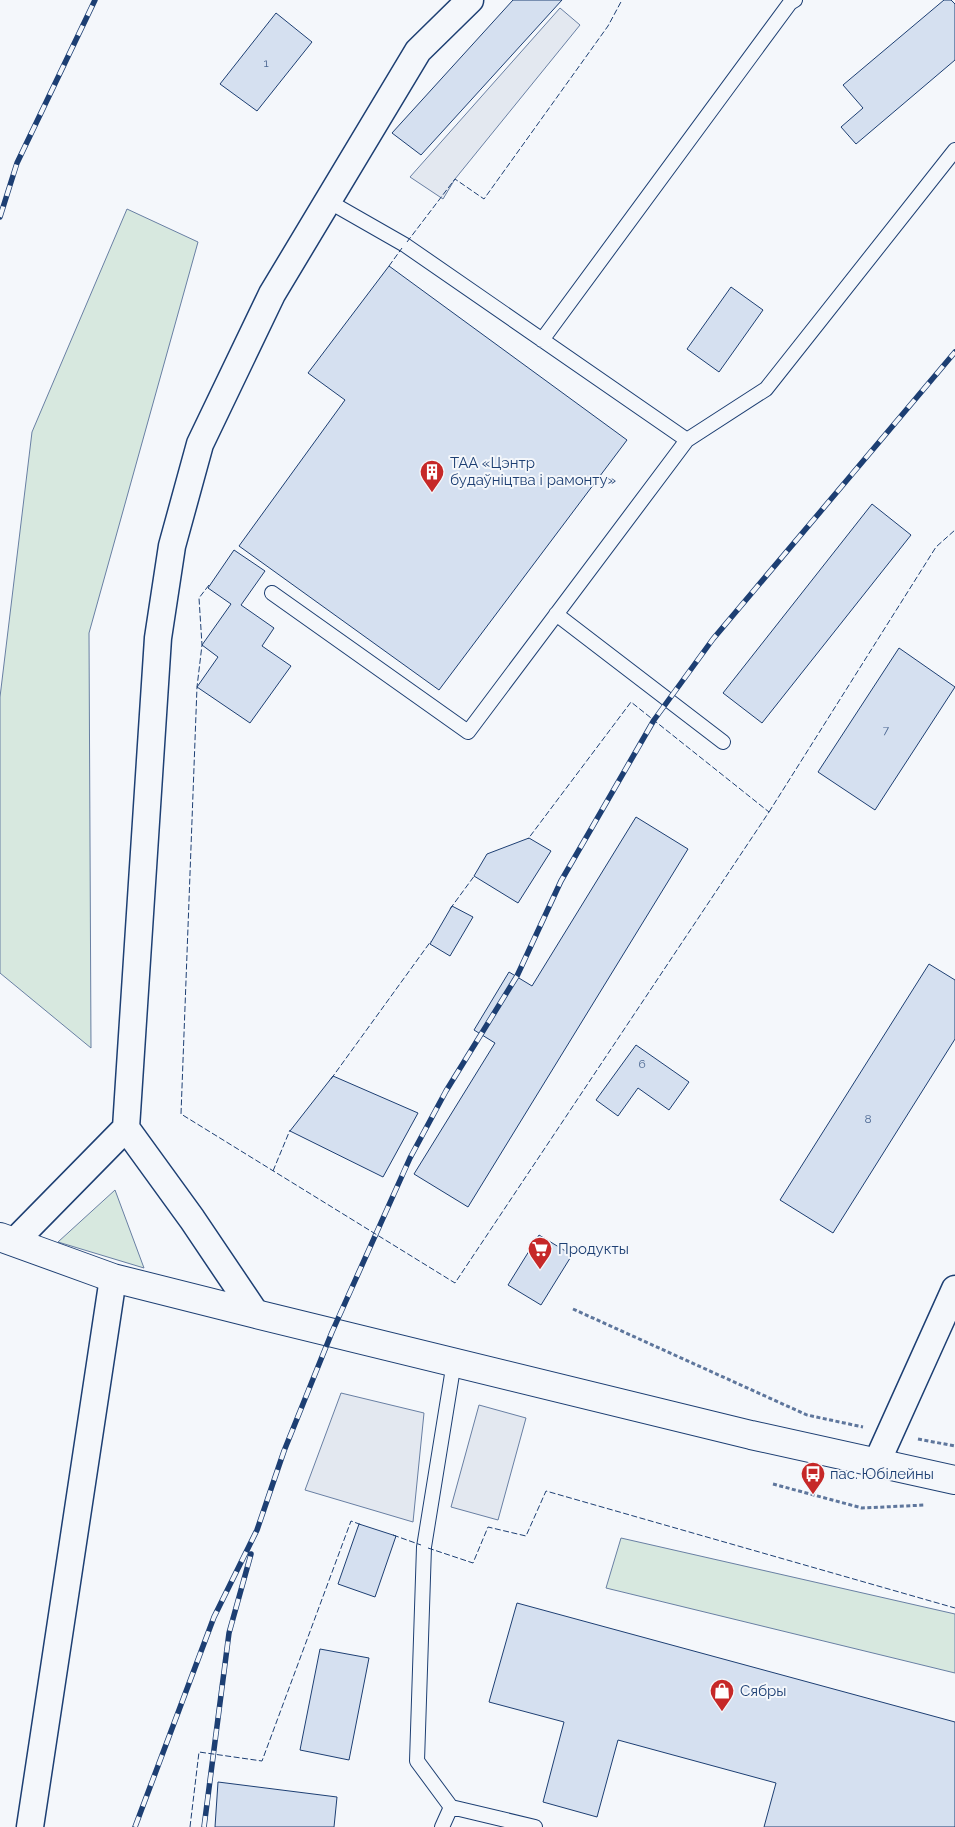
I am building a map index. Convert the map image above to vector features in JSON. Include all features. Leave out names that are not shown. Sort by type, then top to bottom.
[{"type":"main road","points":[[7,1239],[114,1278],[751,1435],[955,1480]]},
{"type":"street","points":[[256,1314],[192,1218],[126,1128],[158,638],[172,546],[200,444],[272,294],[418,50],[470,0]]},
{"type":"street","points":[[7,1239],[126,1128]]},
{"type":"street","points":[[30,1827],[114,1278]]},
{"type":"street","points":[[877,1462],[892,1433],[955,1289]]},
{"type":"lane","points":[[542,340],[794,0]]},
{"type":"lane","points":[[272,593],[468,732],[687,440],[766,389],[955,150]]},
{"type":"lane","points":[[328,201],[405,245],[687,440]]},
{"type":"lane","points":[[556,614],[723,742]]},
{"type":"lane","points":[[454,1362],[424,1546],[417,1761],[451,1807],[535,1827]]},
{"type":"lane","points":[[442,1827],[451,1807]]},
{"type":"path","points":[[573,1309],[806,1415],[955,1446]]},
{"type":"path","points":[[774,1484],[862,1508],[927,1505]]},
{"type":"shaded area","points":[[560,8],[580,25],[455,179],[443,199],[410,177]]},
{"type":"shaded area","points":[[127,209],[198,242],[89,633],[91,1048],[0,973],[0,697],[32,432]]},
{"type":"shaded area","points":[[115,1190],[144,1268],[58,1242]]},
{"type":"shaded area","points":[[341,1393],[424,1413],[413,1522],[305,1490]]},
{"type":"shaded area","points":[[479,1405],[526,1418],[498,1520],[451,1507]]},
{"type":"shaded area","points":[[621,1538],[955,1614],[955,1673],[606,1588]]},
{"type":"building","points":[[513,0],[562,0],[421,155],[392,133]]},
{"type":"building","points":[[944,0],[951,0],[955,4],[955,60],[856,144],[841,127],[863,108],[843,85]]},
{"type":"building","points":[[276,13],[312,42],[257,111],[220,84]]},
{"type":"building","name":"ТАА «Цэнтр будаўніцтва і рамонту»","points":[[389,266],[627,440],[439,690],[239,546],[345,400],[308,373]]},
{"type":"building","points":[[731,287],[763,310],[719,372],[687,349]]},
{"type":"building","points":[[872,504],[911,535],[762,723],[723,693]]},
{"type":"building","points":[[234,550],[265,571],[241,605],[274,628],[262,646],[291,666],[250,723],[197,687],[218,657],[202,645],[231,604],[208,588]]},
{"type":"building","points":[[899,648],[955,687],[875,810],[818,772]]},
{"type":"building","points":[[636,817],[688,849],[468,1207],[414,1174],[495,1043],[474,1030],[509,972],[532,986]]},
{"type":"building","points":[[529,838],[551,851],[518,903],[474,876],[487,854]]},
{"type":"building","points":[[452,906],[473,917],[450,956],[430,944]]},
{"type":"building","points":[[929,964],[955,980],[955,1039],[833,1233],[780,1200]]},
{"type":"building","points":[[636,1045],[689,1082],[669,1110],[638,1088],[618,1116],[596,1100]]},
{"type":"building","points":[[333,1076],[418,1113],[383,1177],[290,1131]]},
{"type":"building","name":"Продукты","points":[[539,1235],[572,1255],[541,1305],[508,1285]]},
{"type":"building","points":[[359,1524],[396,1536],[375,1597],[338,1584]]},
{"type":"building","name":"Сябры","points":[[517,1603],[955,1722],[955,1827],[764,1827],[776,1783],[618,1740],[597,1817],[543,1802],[564,1722],[489,1702]]},
{"type":"building","points":[[320,1649],[369,1658],[349,1760],[300,1750]]},
{"type":"building","points":[[218,1782],[337,1797],[334,1827],[215,1827]]},
{"type":"railway","points":[[0,217],[17,163],[95,0]]},
{"type":"railway","points":[[135,1827],[214,1617],[257,1530],[284,1451],[332,1332],[410,1158],[446,1091],[517,976],[561,881],[654,720],[713,639],[955,352]]},
{"type":"railway","points":[[204,1827],[229,1633],[251,1554]]},
{"type":"fence","points":[[407,242],[455,179],[484,199],[608,26],[622,0]]},
{"type":"fence","points":[[389,266],[402,248]]},
{"type":"fence","points":[[769,812],[936,547],[955,530]]},
{"type":"fence","points":[[209,585],[199,598],[202,645],[197,687],[181,1114],[455,1283],[769,812],[631,702],[528,839]]},
{"type":"fence","points":[[450,909],[475,875]]},
{"type":"fence","points":[[331,1079],[431,941]]},
{"type":"fence","points":[[273,1171],[290,1130]]},
{"type":"fence","points":[[428,1548],[473,1563],[488,1527],[526,1536],[546,1491],[955,1608]]},
{"type":"fence","points":[[190,1827],[199,1752],[262,1761],[351,1521],[362,1525]]},
{"type":"fence","points":[[393,1535],[421,1545]]},
{"type":"place","name":"ТАА «Цэнтр будаўніцтва і рамонту»","points":[[432,493]]},
{"type":"place","name":"Продукты","points":[[540,1270]]},
{"type":"place","name":"пас. Юбілейны","points":[[813,1495]]},
{"type":"place","name":"Сябры","points":[[722,1712]]}]
